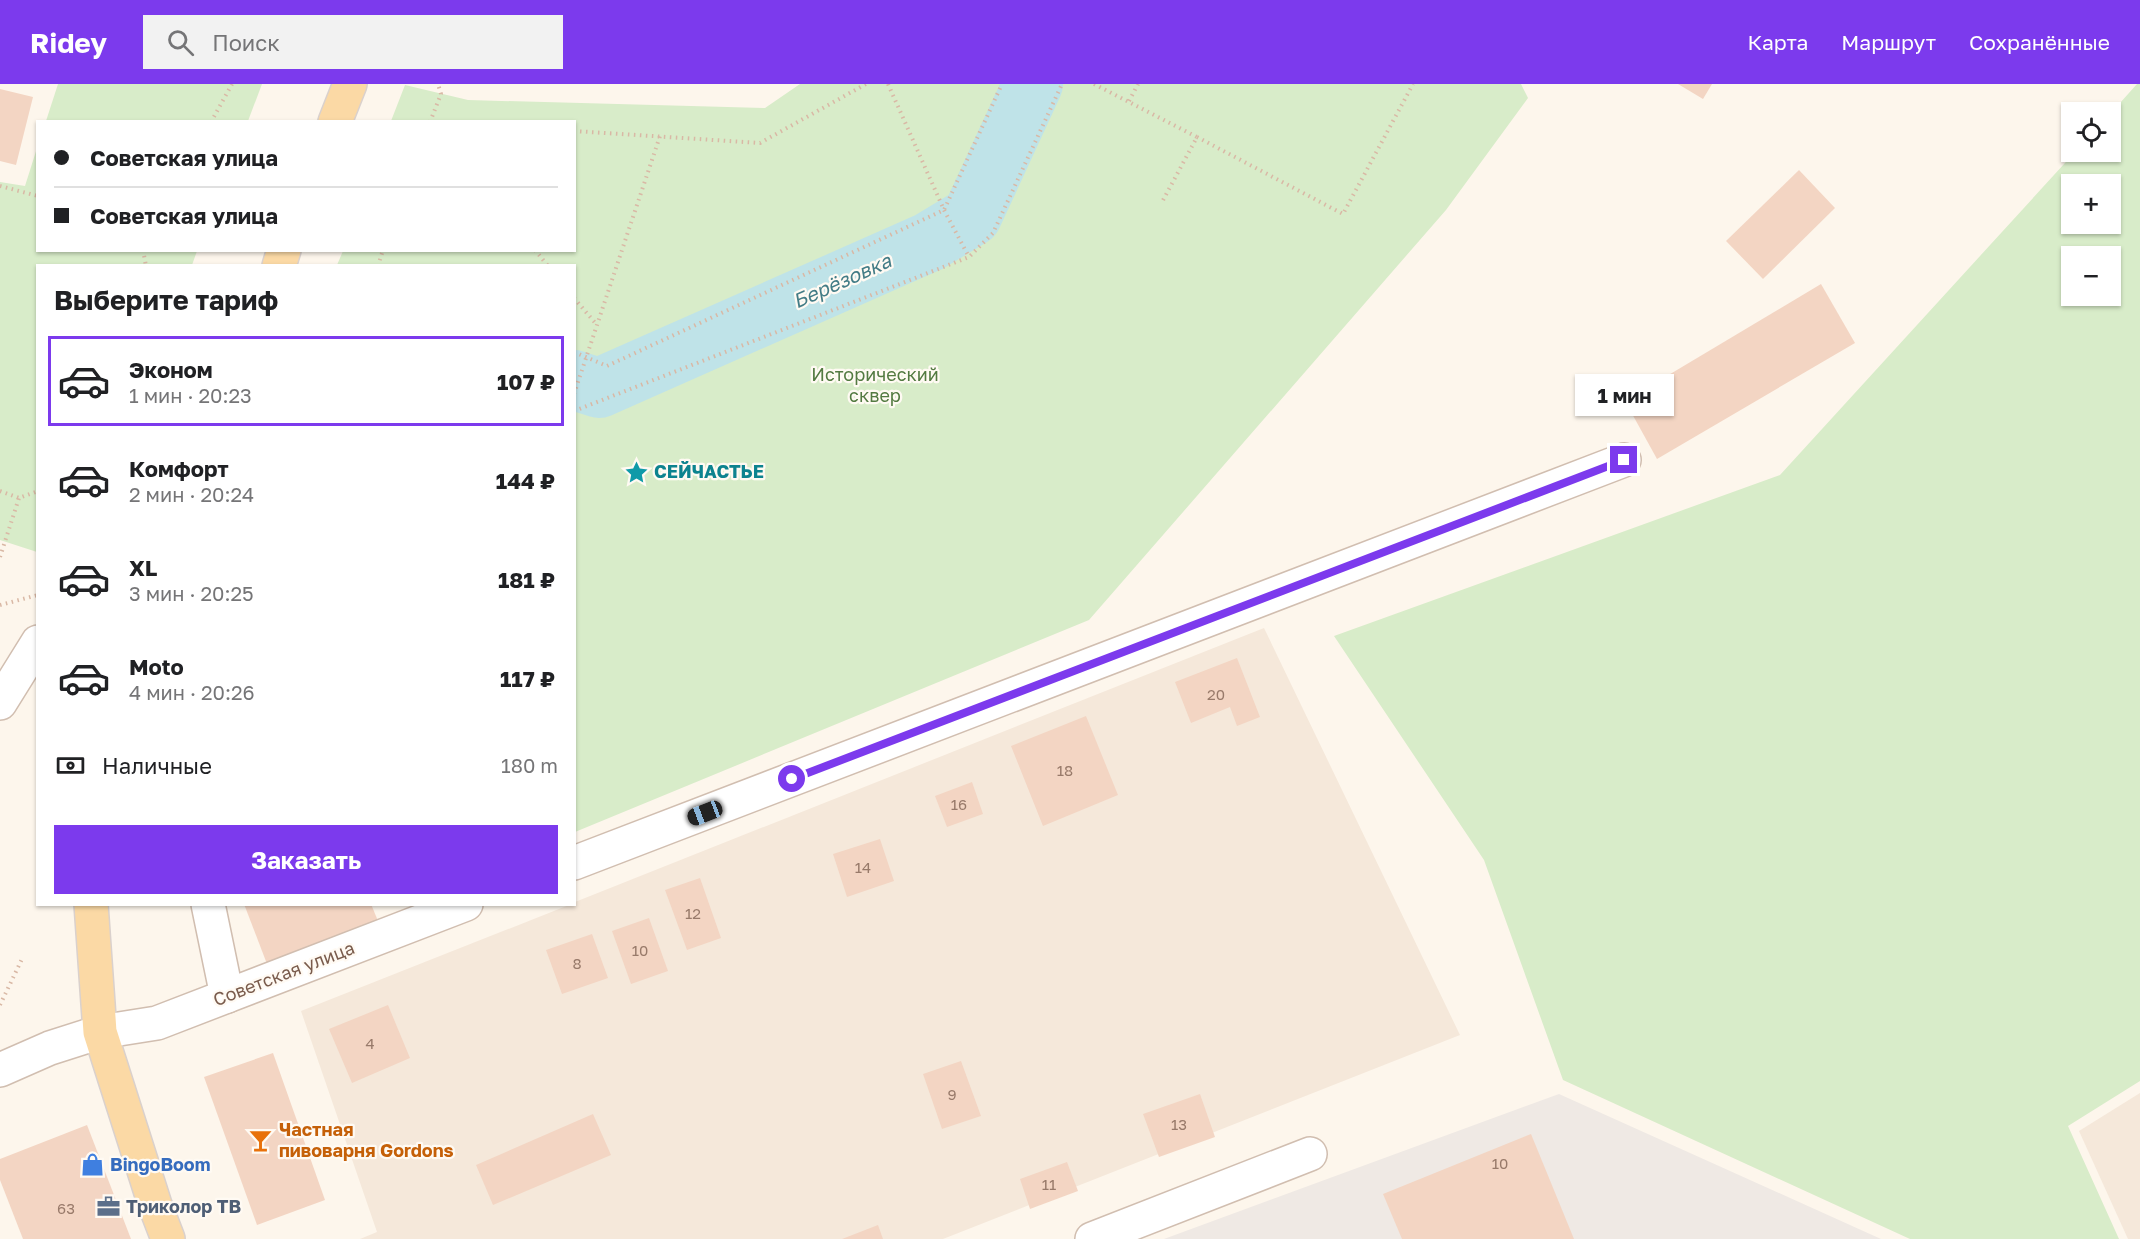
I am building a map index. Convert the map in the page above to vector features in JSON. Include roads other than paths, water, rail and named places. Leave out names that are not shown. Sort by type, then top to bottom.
[{"type":"main road","points":[[336,120],[350,84]]},
{"type":"main road","points":[[91,906],[100,1032],[168,1239]]},
{"type":"street","points":[[576,862],[1624,460]]},
{"type":"street","points":[[0,703],[36,644]]},
{"type":"street","points":[[208,906],[226,996]]},
{"type":"street","name":"Советская улица","points":[[0,1070],[50,1048],[100,1032],[157,1023],[461,906]]},
{"type":"street","points":[[1092,1239],[1310,1154]]},
{"type":"waterway","name":"Берёзовка","points":[[576,381],[599,388],[929,242],[972,216],[1033,84]]},
{"type":"place","name":"СЕЙЧАСТЬЕ","points":[[636,472]]},
{"type":"place","name":"Частная пивоварня Gordons","points":[[261,1140]]},
{"type":"place","name":"BingoBoom","points":[[92,1165]]},
{"type":"place","name":"Триколор ТВ","points":[[108,1207]]},
{"type":"park label","name":"Исторический сквер","points":[[875,385]]}]
